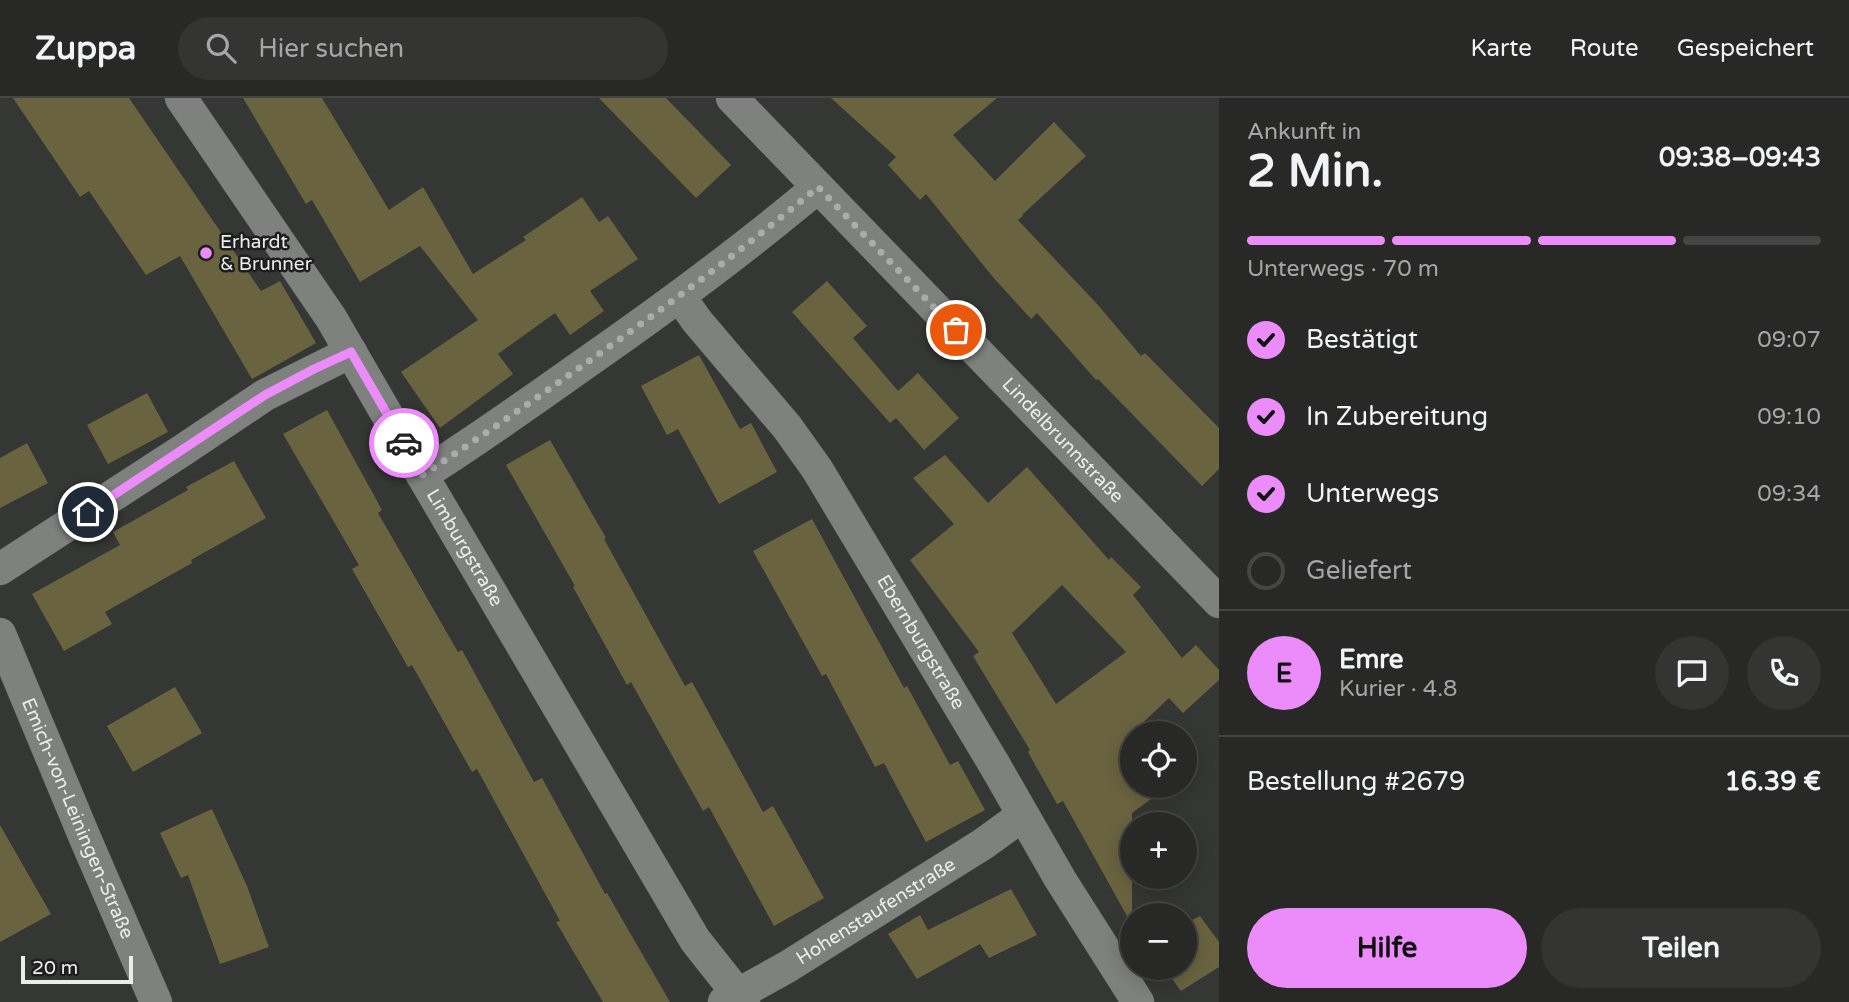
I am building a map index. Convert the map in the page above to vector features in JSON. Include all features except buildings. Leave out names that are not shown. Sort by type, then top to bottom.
[{"type":"street","name":"Limburgstraße","points":[[181,98],[331,318],[695,940],[735,999]]},
{"type":"street","name":"Lindelbrunnstraße","points":[[732,98],[1219,602]]},
{"type":"street","points":[[422,475],[470,445],[680,297],[818,187]]},
{"type":"street","name":"Ebernburgstraße","points":[[680,297],[697,321],[787,427],[817,469],[1067,890],[1138,1002]]},
{"type":"street","points":[[0,569],[265,395],[351,352]]},
{"type":"street","name":"Emich-von-Leiningen-Straße","points":[[0,634],[156,1002]]},
{"type":"street","name":"Hohenstaufenstraße","points":[[735,999],[960,859],[1023,815]]},
{"type":"way so far","points":[[404,443],[422,475],[470,445],[680,297],[818,187],[956,330]]},
{"type":"place","name":"Erhardt & Brunner","points":[[206,253]]},
{"type":"route","points":[[88,512],[265,395],[351,352],[404,443]]}]
